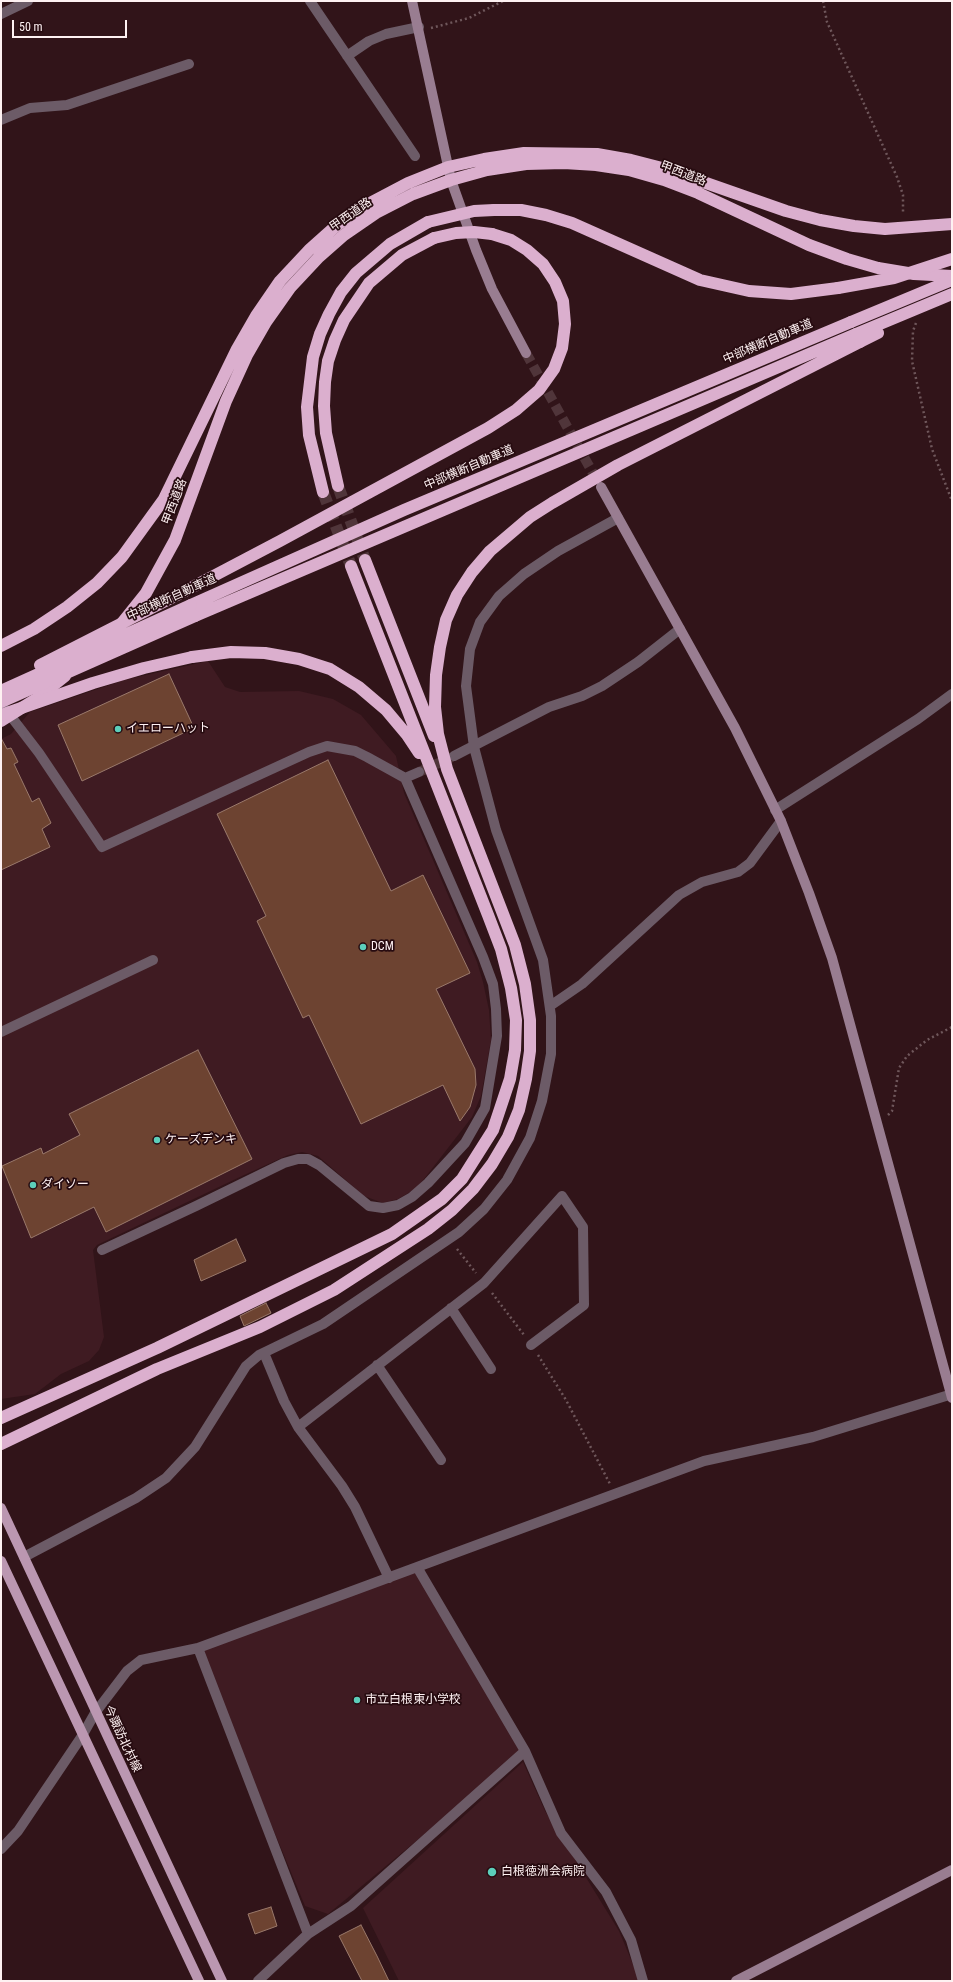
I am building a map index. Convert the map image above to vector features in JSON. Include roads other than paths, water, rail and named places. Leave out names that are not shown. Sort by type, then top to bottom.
[{"type":"highway","name":"甲西道路","points":[[1,646],[34,629],[67,607],[97,582],[122,557],[140,535],[164,499],[237,349],[256,316],[280,281],[309,250],[337,225],[370,203],[408,183],[448,167],[484,158],[524,153],[597,154],[631,160],[666,170],[820,220],[854,226],[904,229],[952,224]]},
{"type":"highway","name":"甲西道路","points":[[4,717],[36,699],[103,643],[146,593],[175,540],[226,401],[247,355],[266,322],[290,288],[319,257],[344,235],[376,213],[413,194],[486,170],[526,164],[564,163],[596,165],[629,170],[664,180],[698,193],[809,245],[847,259],[878,268],[914,274],[952,276]]},
{"type":"highway","points":[[323,492],[309,435],[307,407],[313,357],[320,334],[341,292],[356,273],[390,244],[428,222],[467,213],[494,210],[521,210],[546,215],[572,223],[700,280],[749,291],[791,294],[838,288],[894,278],[952,259]]},
{"type":"highway","points":[[1,684],[280,542],[488,428],[516,410],[539,390],[554,369],[562,348],[565,324],[563,301],[555,282],[542,264],[528,250],[511,240],[492,234],[474,232],[456,233],[434,238],[402,255],[369,284],[344,320],[335,340],[326,375],[324,406],[326,433],[338,486]]},
{"type":"highway","name":"中部横断自動車道","points":[[1,703],[412,507],[952,280]]},
{"type":"highway","name":"中部横断自動車道","points":[[1,690],[858,338],[952,295]]},
{"type":"highway","points":[[447,769],[438,734],[435,707],[436,675],[440,647],[446,620],[457,595],[472,572],[490,551],[530,517],[618,465],[858,338]]},
{"type":"highway","points":[[1,1444],[157,1369],[260,1327],[334,1290],[428,1229],[452,1210],[473,1189],[492,1164],[508,1137],[519,1110],[529,1058],[530,1020],[525,984],[515,946],[365,560]]},
{"type":"highway","points":[[1,1418],[157,1348],[392,1234],[442,1199],[462,1179],[493,1130],[505,1098],[515,1050],[516,1020],[511,988],[501,949],[351,566]]},
{"type":"highway","points":[[4,717],[93,683],[192,657],[231,652],[265,653],[299,659],[330,669],[359,687],[386,710],[407,735],[433,774]]},
{"type":"main road","name":"今諏訪北村線","points":[[1,1508],[95,1713],[222,1981]]},
{"type":"main road","points":[[2,1565],[199,1981]]},
{"type":"street","points":[[1,14],[28,1]]},
{"type":"street","points":[[310,1],[415,156]]},
{"type":"street","points":[[412,1],[452,180],[476,250],[492,289],[526,353]]},
{"type":"street","points":[[347,56],[369,41],[386,34],[419,29]]},
{"type":"street","points":[[1,120],[30,108],[67,105],[189,64]]},
{"type":"street","points":[[1,1849],[18,1832],[82,1736],[95,1713],[127,1671],[141,1660],[198,1648],[704,1461],[813,1437],[952,1395],[832,958],[781,822],[735,728],[601,487]]},
{"type":"street","points":[[24,1557],[136,1498],[166,1478],[195,1447],[246,1366],[264,1353],[323,1324],[459,1232],[484,1209],[507,1180],[530,1138],[542,1101],[551,1054],[550,1006],[543,960],[496,830],[474,747],[466,686],[470,649],[480,622],[499,596],[524,574],[558,551],[618,518]]},
{"type":"street","points":[[454,756],[549,707],[582,696],[602,686],[638,662],[680,629]]},
{"type":"street","points":[[775,810],[918,719],[952,694]]},
{"type":"street","points":[[1,703],[4,717],[38,753],[102,847],[309,752],[326,746],[355,751],[405,778],[483,957],[492,984],[496,1009],[497,1036],[485,1108],[465,1143],[412,1198],[398,1205],[383,1208],[369,1206],[319,1165],[308,1160],[298,1159],[284,1163],[102,1250]]},
{"type":"street","points":[[405,778],[419,772]]},
{"type":"street","points":[[550,1006],[582,984],[679,895],[702,882],[738,872],[750,863],[781,822]]},
{"type":"street","points":[[1,1032],[153,960]]},
{"type":"street","points":[[298,1427],[484,1283],[562,1196],[583,1227],[584,1305],[531,1345]]},
{"type":"street","points":[[452,1308],[491,1369]]},
{"type":"street","points":[[264,1353],[284,1401],[298,1427],[342,1486],[355,1508],[389,1578]]},
{"type":"street","points":[[377,1365],[441,1460]]},
{"type":"street","points":[[417,1567],[525,1751],[560,1833],[606,1892],[632,1940],[643,1981]]},
{"type":"street","points":[[198,1648],[308,1934]]},
{"type":"street","points":[[258,1981],[308,1934],[351,1906],[525,1751]]},
{"type":"street","points":[[736,1981],[952,1870]]},
{"type":"tunnel","points":[[526,353],[599,484]]},
{"type":"tunnel","points":[[338,486],[365,560]]},
{"type":"tunnel","points":[[323,492],[351,566]]},
{"type":"tunnel","points":[[419,772],[452,757]]},
{"type":"place","name":"イエローハット","points":[[118,729]]},
{"type":"place","name":"DCM","points":[[363,947]]},
{"type":"place","name":"ケーズデンキ","points":[[157,1140]]},
{"type":"place","name":"ダイソー","points":[[33,1185]]},
{"type":"place","name":"市立白根東小学校","points":[[357,1700]]},
{"type":"place","name":"白根徳洲会病院","points":[[492,1872]]}]
